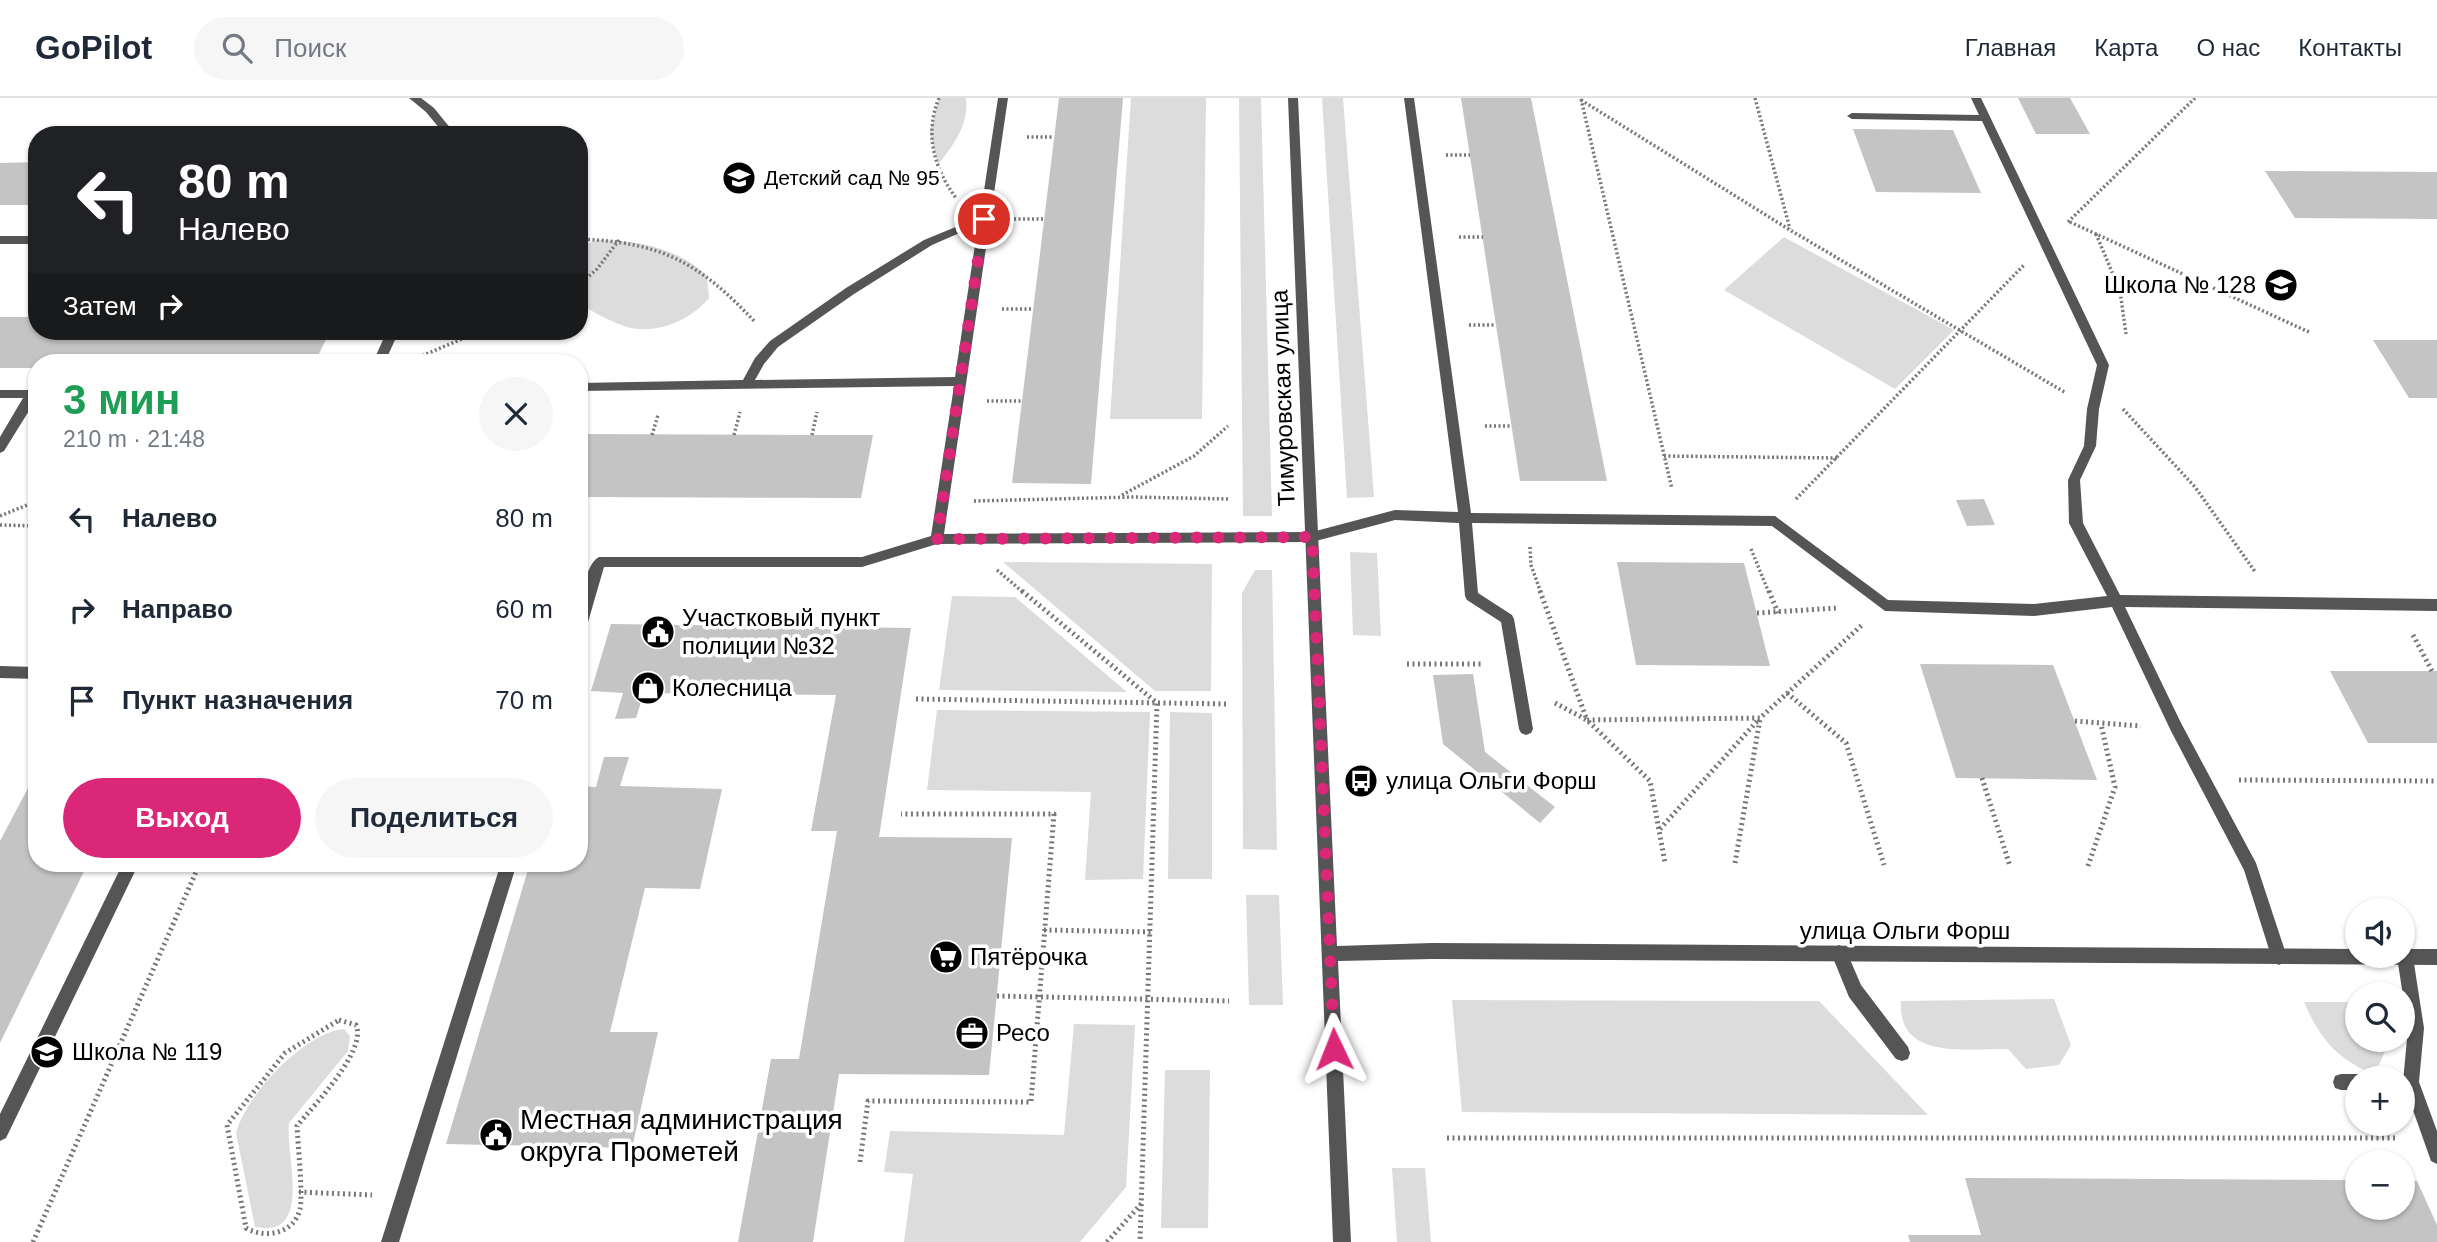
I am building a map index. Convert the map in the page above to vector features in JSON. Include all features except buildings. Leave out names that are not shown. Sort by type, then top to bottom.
[{"type":"street","points":[[414,98],[430,110],[443,126]]},
{"type":"street","points":[[937,539],[1003,98]]},
{"type":"street","name":"Тимуровская улица","points":[[1293,98],[1342,1242]]},
{"type":"street","points":[[1409,98],[1465,518],[1472,596],[1507,619],[1526,729]]},
{"type":"street","points":[[1976,98],[2043,245],[2103,365],[2092,409],[2090,446],[2074,480],[2076,523],[2176,727],[2251,868],[2279,957]]},
{"type":"street","points":[[1852,116],[1985,118]]},
{"type":"street","points":[[747,384],[759,361],[774,344],[922,245],[956,228],[984,219]]},
{"type":"street","points":[[0,240],[28,240]]},
{"type":"street","points":[[588,387],[960,382]]},
{"type":"street","points":[[0,394],[28,394]]},
{"type":"street","points":[[0,448],[28,404]]},
{"type":"street","points":[[588,599],[599,562],[862,562],[937,539],[1312,537],[1395,515],[1527,520],[1775,521],[1885,605],[2034,610],[2116,601],[2437,605]]},
{"type":"street","points":[[0,672],[28,673]]},
{"type":"street","points":[[0,1132],[127,872]]},
{"type":"street","points":[[390,1242],[506,872]]},
{"type":"street","name":"улица Ольги Форш","points":[[1330,954],[1432,951],[2345,957]]},
{"type":"street","points":[[1839,953],[1854,991],[1902,1053]]},
{"type":"street","name":"улица Ольги Форш","points":[[2415,957],[2437,957]]},
{"type":"street","points":[[2407,968],[2416,1028],[2410,1066]]},
{"type":"street","points":[[2415,1099],[2433,1138],[2437,1155]]},
{"type":"path","points":[[939,98],[930,132],[938,164],[949,190],[964,208],[984,219]]},
{"type":"path","points":[[1755,98],[1790,230]]},
{"type":"path","points":[[1583,99],[1790,230],[2092,409]]},
{"type":"path","points":[[1583,99],[1678,520]]},
{"type":"path","points":[[1775,521],[2043,245],[2193,99]]},
{"type":"path","points":[[2024,202],[2311,333]]},
{"type":"path","points":[[2096,233],[2120,291],[2126,334]]},
{"type":"path","points":[[588,239],[620,240],[674,253],[695,263],[741,306],[774,344]]},
{"type":"path","points":[[588,277],[620,240]]},
{"type":"path","points":[[425,354],[459,340]]},
{"type":"path","points":[[2099,386],[2178,463],[2231,531],[2275,604]]},
{"type":"path","points":[[1121,496],[1194,456],[1228,426]]},
{"type":"path","points":[[1664,456],[1837,458]]},
{"type":"path","points":[[942,501],[1080,501],[1121,496],[1228,499]]},
{"type":"path","points":[[0,516],[28,505]]},
{"type":"path","points":[[1738,519],[1778,613]]},
{"type":"path","points":[[1527,520],[1531,565],[1587,720],[1650,781],[1665,863]]},
{"type":"path","points":[[0,525],[28,526]]},
{"type":"path","points":[[959,539],[1157,703]]},
{"type":"path","points":[[1757,613],[1885,605]]},
{"type":"path","points":[[1659,830],[1760,718],[1885,605]]},
{"type":"path","points":[[1407,664],[1516,664]]},
{"type":"path","points":[[1787,693],[1846,743],[1884,865]]},
{"type":"path","points":[[916,699],[1228,704]]},
{"type":"path","points":[[1140,1242],[1157,703]]},
{"type":"path","points":[[1587,720],[1760,718]]},
{"type":"path","points":[[1735,863],[1760,718]]},
{"type":"path","points":[[2075,721],[2176,727]]},
{"type":"path","points":[[2088,866],[2115,787],[2101,724]]},
{"type":"path","points":[[1982,778],[2010,866]]},
{"type":"path","points":[[2203,780],[2437,781]]},
{"type":"path","points":[[860,1162],[868,1101],[1031,1102],[1054,814],[901,814]]},
{"type":"path","points":[[33,1242],[196,872]]},
{"type":"path","points":[[1044,930],[1151,932]]},
{"type":"path","points":[[997,996],[1229,1001]]},
{"type":"path","points":[[348,1021],[359,1031],[355,1052],[297,1126],[299,1192],[300,1209],[290,1225],[278,1235],[266,1238],[254,1236],[246,1228],[228,1125],[285,1053],[330,1023],[348,1021]]},
{"type":"path","points":[[1447,1138],[2433,1138]]},
{"type":"path","points":[[299,1192],[404,1197]]},
{"type":"path","points":[[1107,1242],[1142,1203]]},
{"type":"shaded area","points":[[939,98],[966,98],[966,108],[959,134],[938,164],[930,132]]},
{"type":"shaded area","points":[[1131,98],[1206,98],[1202,419],[1110,419]]},
{"type":"shaded area","points":[[1239,98],[1261,98],[1272,516],[1243,516]]},
{"type":"shaded area","points":[[1322,98],[1343,98],[1374,497],[1347,498]]},
{"type":"shaded area","points":[[1784,237],[1954,330],[1895,389],[1724,290]]},
{"type":"shaded area","points":[[596,240],[641,244],[683,258],[707,276],[709,298],[682,320],[660,328],[636,329],[601,316],[588,309],[588,243]]},
{"type":"shaded area","points":[[1350,552],[1377,553],[1381,636],[1353,635]]},
{"type":"shaded area","points":[[1003,562],[1212,564],[1211,691],[1155,691]]},
{"type":"shaded area","points":[[1255,570],[1272,570],[1277,850],[1243,849],[1242,593]]},
{"type":"shaded area","points":[[952,596],[1015,597],[1127,692],[939,690]]},
{"type":"shaded area","points":[[937,710],[1150,712],[1143,879],[1085,880],[1091,792],[927,790]]},
{"type":"shaded area","points":[[1170,712],[1212,713],[1212,879],[1168,879]]},
{"type":"shaded area","points":[[1246,895],[1279,895],[1283,1005],[1249,1005]]},
{"type":"shaded area","points":[[2054,999],[2071,1045],[2059,1065],[2026,1069],[2008,1049],[1955,1049],[1922,1042],[1910,1034],[1903,1020],[1901,1001]]},
{"type":"shaded area","points":[[1452,1000],[1819,1001],[1928,1115],[1462,1112]]},
{"type":"shaded area","points":[[2304,1002],[2345,1002],[2345,1052],[2385,1052],[2379,1065],[2353,1064],[2327,1042]]},
{"type":"shaded area","points":[[1074,1024],[1135,1025],[1126,1187],[1080,1242],[904,1242],[913,1174],[884,1172],[890,1131],[1064,1135]]},
{"type":"shaded area","points":[[344,1029],[350,1036],[348,1051],[289,1123],[293,1192],[291,1208],[285,1220],[273,1227],[255,1227],[236,1133],[242,1118],[264,1085],[295,1053],[312,1041]]},
{"type":"shaded area","points":[[1165,1070],[1210,1070],[1208,1228],[1161,1228]]},
{"type":"shaded area","points":[[1392,1168],[1425,1168],[1431,1242],[1397,1242]]},
{"type":"place","name":"Детский сад № 95","points":[[739,178]]},
{"type":"place","name":"Школа № 128","points":[[2281,285]]},
{"type":"place","name":"Участковый пункт полиции №32","points":[[658,632]]},
{"type":"place","name":"Колесница","points":[[648,688]]},
{"type":"place","name":"улица Ольги Форш","points":[[1361,781]]},
{"type":"place","name":"Пятёрочка","points":[[946,957]]},
{"type":"place","name":"Ресо","points":[[972,1033]]},
{"type":"place","name":"Школа № 119","points":[[47,1052]]},
{"type":"place","name":"Местная администрация округа Прометей","points":[[496,1135]]},
{"type":"route","points":[[984,219],[937,539],[1312,537],[1334,1049]]}]
